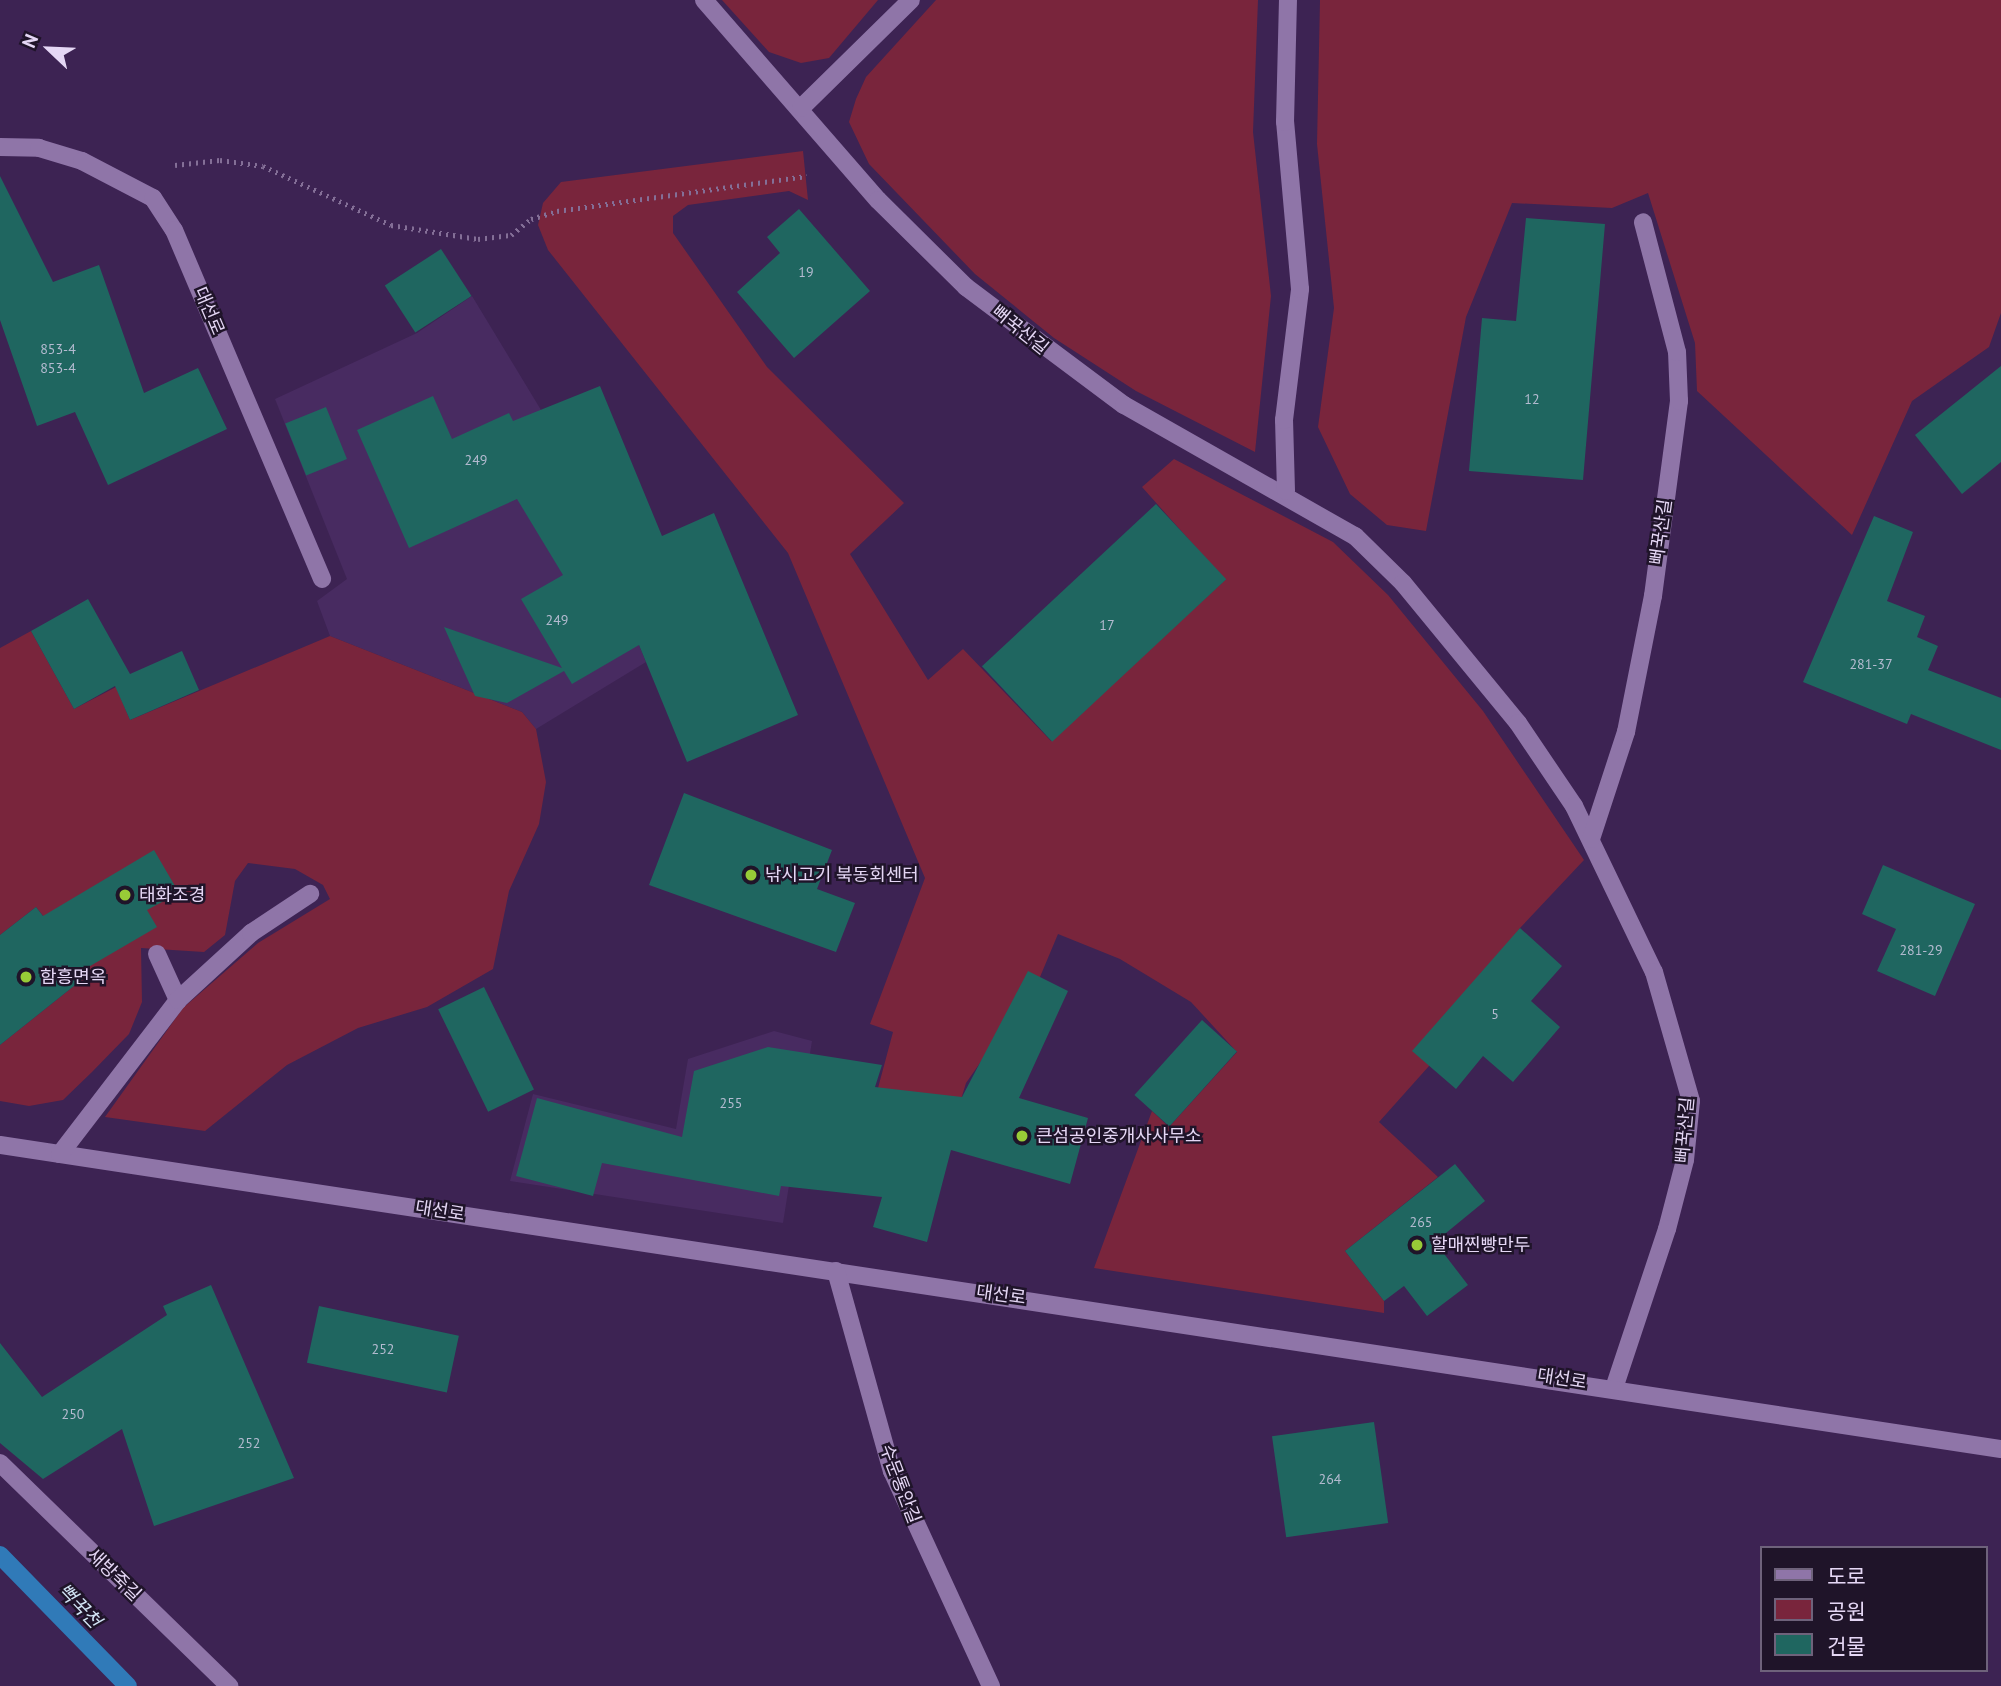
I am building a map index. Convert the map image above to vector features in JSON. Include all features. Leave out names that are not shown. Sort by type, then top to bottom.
[{"type":"street","name":"뻐꾹산길","points":[[704,0],[854,171],[966,286],[1049,354],[1124,405],[1286,491],[1355,536],[1403,583],[1518,723],[1591,839],[1654,972],[1691,1101],[1670,1217],[1614,1388]]},
{"type":"street","points":[[801,108],[911,0]]},
{"type":"street","points":[[1286,491],[1284,420],[1300,289],[1285,122],[1289,0]]},
{"type":"street","name":"대선로","points":[[0,147],[39,148],[123,178],[153,198],[174,230],[322,579]]},
{"type":"street","name":"뻐꾹산길","points":[[1591,839],[1626,732],[1653,596],[1679,401],[1677,352],[1643,222]]},
{"type":"street","points":[[60,1154],[178,1000],[251,933],[310,894]]},
{"type":"street","points":[[157,954],[178,1000]]},
{"type":"street","name":"대선로","points":[[0,1145],[1614,1388],[2001,1449]]},
{"type":"street","name":"수문통안길","points":[[836,1271],[892,1471],[991,1686]]},
{"type":"street","name":"새방죽길","points":[[0,1463],[229,1686]]},
{"type":"path","points":[[123,178],[220,160],[262,166],[391,225],[478,239],[511,235],[557,211],[854,171]]},
{"type":"shaded area","points":[[472,296],[541,410],[646,662],[536,729],[522,712],[330,636],[317,601],[347,579],[275,399],[417,333]]},
{"type":"shaded area","points":[[774,1031],[812,1041],[783,1223],[510,1181],[533,1094],[676,1129],[688,1059]]},
{"type":"green space","points":[[722,0],[878,0],[829,58],[801,63],[769,52]]},
{"type":"green space","points":[[936,0],[1258,0],[1253,132],[1271,296],[1255,452],[1136,391],[1054,338],[975,274],[869,164],[849,122],[856,99],[866,77]]},
{"type":"green space","points":[[1320,0],[2001,0],[2001,313],[1989,347],[1912,401],[1852,535],[1697,391],[1695,343],[1648,193],[1612,208],[1512,203],[1466,317],[1426,531],[1387,525],[1350,494],[1318,427],[1334,308],[1317,144]]},
{"type":"green space","points":[[803,151],[808,200],[789,191],[688,205],[673,216],[673,233],[767,367],[904,503],[850,554],[928,680],[963,649],[1051,741],[1225,580],[1142,487],[1174,459],[1333,542],[1388,595],[1483,711],[1584,860],[1520,928],[1429,1066],[1379,1122],[1438,1177],[1345,1251],[1384,1301],[1384,1313],[1094,1268],[1152,1111],[1169,1127],[1237,1052],[1191,1002],[1120,959],[1058,934],[1040,977],[966,1083],[959,1106],[878,1088],[893,1032],[870,1024],[925,878],[788,553],[548,250],[538,225],[543,203],[561,182]]},
{"type":"green space","points":[[31,631],[74,709],[116,687],[130,720],[330,636],[522,712],[536,729],[546,782],[539,824],[509,891],[493,969],[427,1007],[358,1028],[287,1065],[205,1131],[105,1117],[183,1008],[258,943],[330,899],[323,885],[295,869],[248,863],[235,881],[225,935],[204,952],[141,948],[142,1002],[129,1034],[63,1100],[29,1106],[0,1101],[0,1045],[89,974],[36,907],[0,935],[0,648]]},
{"type":"building","points":[[0,176],[53,282],[99,265],[144,393],[198,368],[227,429],[108,485],[75,412],[37,426],[0,320]]},
{"type":"building","points":[[799,209],[870,291],[794,358],[737,292],[780,253],[767,237]]},
{"type":"building","points":[[1526,218],[1605,224],[1583,480],[1469,471],[1482,318],[1516,321]]},
{"type":"building","points":[[441,249],[471,296],[415,332],[385,285]]},
{"type":"building","points":[[2001,366],[2001,462],[1962,494],[1915,435]]},
{"type":"building","points":[[600,386],[662,536],[714,513],[798,715],[687,762],[639,645],[572,684],[564,671],[507,703],[475,696],[444,627],[562,668],[521,599],[563,575],[517,499],[409,548],[357,430],[433,396],[452,439],[509,413],[513,421]]},
{"type":"building","points":[[326,407],[347,459],[306,475],[285,423]]},
{"type":"building","points":[[1156,504],[1226,579],[1052,742],[982,666]]},
{"type":"building","points":[[1874,516],[1913,532],[1887,601],[1925,616],[1917,637],[1938,646],[1928,670],[2001,698],[2001,750],[1911,714],[1907,724],[1803,682]]},
{"type":"building","points":[[88,599],[130,674],[182,651],[199,690],[130,720],[115,686],[74,709],[31,631]]},
{"type":"building","points":[[684,793],[832,850],[817,889],[855,903],[836,952],[649,885]]},
{"type":"building","points":[[154,850],[179,893],[147,910],[157,927],[85,969],[89,974],[0,1045],[0,935],[36,907],[43,916]]},
{"type":"building","points":[[1883,865],[1975,904],[1935,996],[1877,971],[1896,929],[1862,914]]},
{"type":"building","points":[[1520,928],[1562,966],[1531,1001],[1560,1027],[1513,1082],[1483,1056],[1456,1089],[1412,1051]]},
{"type":"building","points":[[1028,971],[1068,991],[1019,1098],[1088,1118],[1070,1184],[951,1150],[927,1242],[873,1227],[882,1197],[781,1186],[779,1196],[602,1163],[593,1196],[516,1176],[537,1098],[682,1137],[694,1071],[768,1047],[882,1065],[875,1087],[962,1097]]},
{"type":"building","points":[[484,987],[534,1089],[488,1112],[438,1009]]},
{"type":"building","points":[[1202,1020],[1237,1051],[1169,1127],[1134,1095]]},
{"type":"building","points":[[1455,1164],[1485,1201],[1435,1242],[1468,1285],[1427,1316],[1404,1286],[1384,1301],[1345,1251]]},
{"type":"building","points":[[211,1285],[294,1478],[154,1526],[122,1429],[43,1479],[0,1443],[0,1343],[42,1397],[167,1315],[163,1306]]},
{"type":"building","points":[[319,1306],[459,1336],[447,1392],[307,1363]]},
{"type":"building","points":[[1374,1422],[1388,1523],[1286,1537],[1272,1436]]},
{"type":"waterway","name":"뻑꾹천","points":[[0,1555],[128,1686]]},
{"type":"place","name":"낚시고기 북동회센터","points":[[751,875]]},
{"type":"place","name":"태화조경","points":[[125,895]]},
{"type":"place","name":"함흥면옥","points":[[26,977]]},
{"type":"place","name":"큰섬공인중개사사무소","points":[[1022,1136]]},
{"type":"place","name":"할매찐빵만두","points":[[1417,1245]]}]
